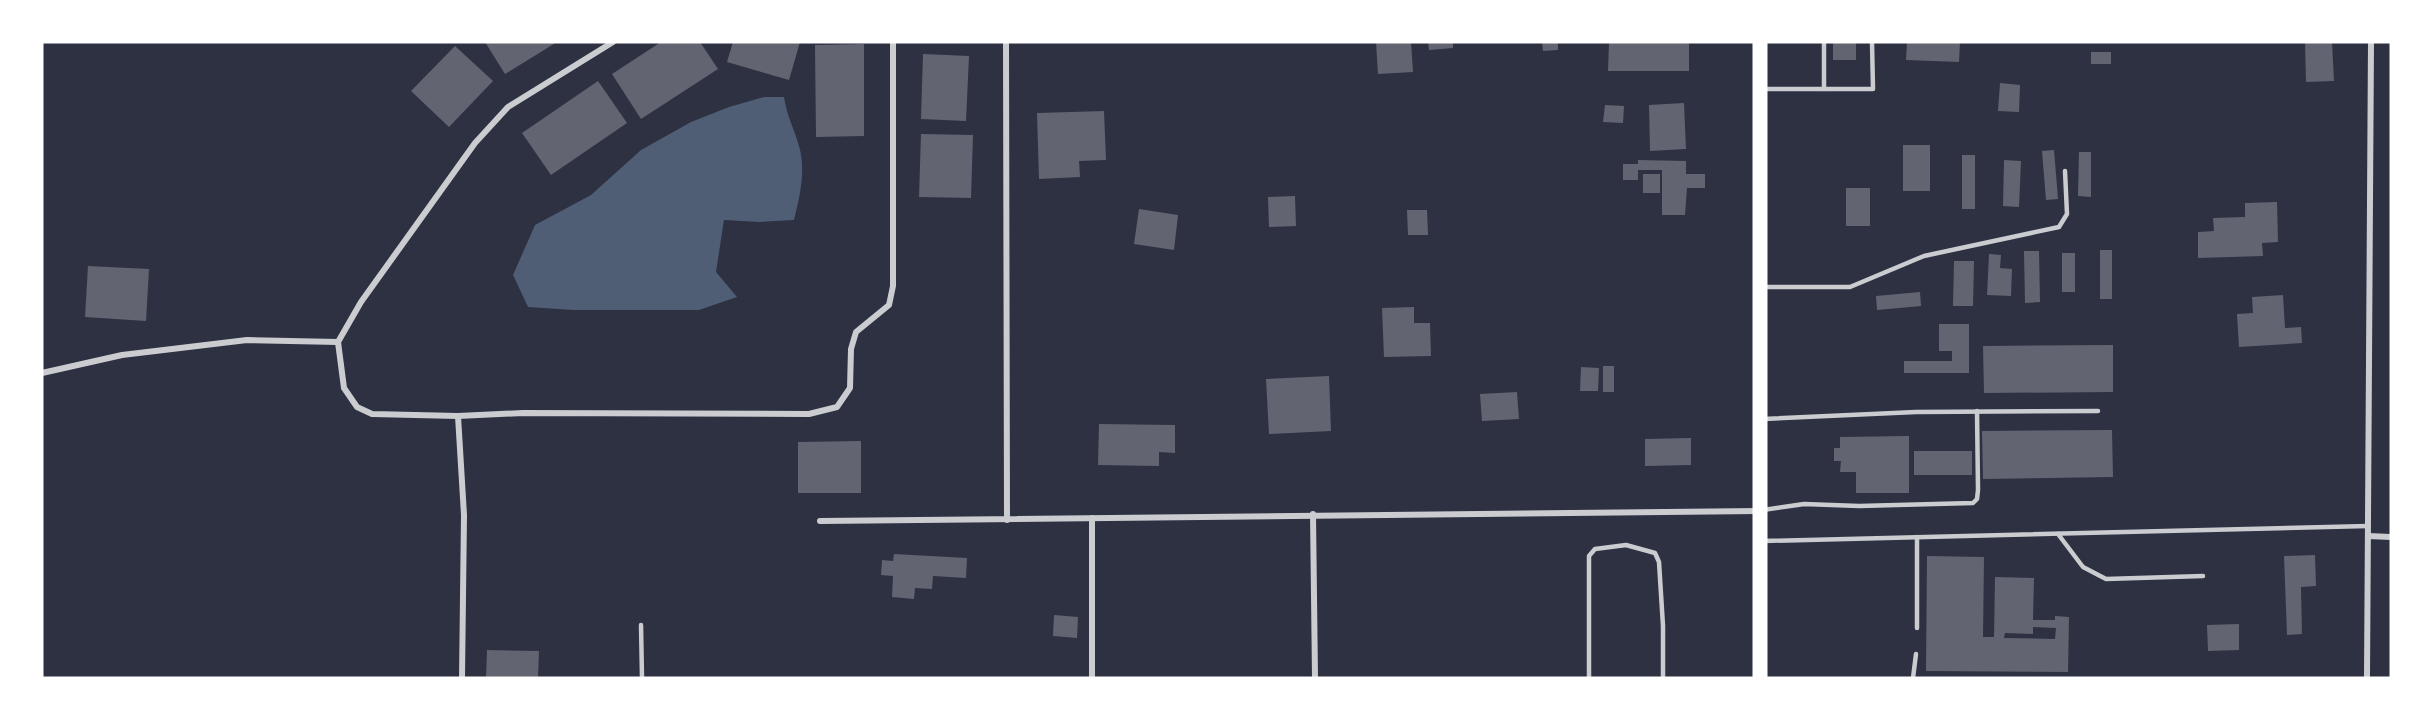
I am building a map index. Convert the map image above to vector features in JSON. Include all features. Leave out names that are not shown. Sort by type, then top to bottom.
[{"type":"main road","points":[[1760,42],[1760,678]]},
{"type":"street","points":[[613,42],[508,107],[475,143],[361,302],[338,342],[344,388],[357,407],[372,414],[458,417],[523,413],[809,414],[837,407],[850,388],[851,349],[856,332],[889,305],[893,286],[893,42]]},
{"type":"street","points":[[1006,42],[1007,520]]},
{"type":"street","points":[[2367,678],[2371,42]]},
{"type":"street","points":[[42,373],[122,355],[247,340],[338,342]]},
{"type":"street","points":[[458,417],[464,515],[462,678]]},
{"type":"street","points":[[820,521],[1760,511]]},
{"type":"street","points":[[1313,514],[1315,678]]},
{"type":"street","points":[[1092,518],[1092,678]]},
{"type":"street","points":[[2368,536],[2391,537]]},
{"type":"lane","points":[[1824,42],[1824,89]]},
{"type":"lane","points":[[1760,88],[1872,89],[1872,42]]},
{"type":"lane","points":[[1760,287],[1850,287],[1923,256],[2059,227],[2067,214],[2065,171]]},
{"type":"lane","points":[[1760,511],[1804,504],[1859,506],[1973,503],[1977,499],[1978,490],[1977,411]]},
{"type":"lane","points":[[1760,419],[1836,414],[2098,411]]},
{"type":"lane","points":[[1760,541],[2368,526]]},
{"type":"lane","points":[[2058,534],[2083,567],[2106,579],[2203,576]]},
{"type":"lane","points":[[1917,537],[1917,628]]},
{"type":"lane","points":[[1589,678],[1589,556],[1595,549],[1626,545],[1655,553],[1659,562],[1663,678]]},
{"type":"lane","points":[[640,625],[642,678]]},
{"type":"lane","points":[[1913,678],[1917,654]]},
{"type":"water","points":[[764,97],[784,97],[801,155],[801,183],[794,220],[759,222],[724,220],[716,272],[737,297],[699,310],[573,310],[528,307],[513,275],[535,225],[591,195],[641,150],[691,122],[729,107]]},
{"type":"building","points":[[485,42],[557,42],[505,74]]},
{"type":"building","points":[[661,42],[700,42],[718,69],[641,119],[612,74]]},
{"type":"building","points":[[733,42],[800,42],[789,80],[727,62]]},
{"type":"building","points":[[1376,42],[1411,42],[1413,72],[1378,74]]},
{"type":"building","points":[[1428,42],[1453,42],[1453,48],[1429,50]]},
{"type":"building","points":[[1542,42],[1558,42],[1558,50],[1543,51]]},
{"type":"building","points":[[1609,42],[1689,42],[1689,71],[1608,71]]},
{"type":"building","points":[[1833,42],[1856,42],[1856,60],[1833,60]]},
{"type":"building","points":[[1907,42],[1960,42],[1959,62],[1906,60]]},
{"type":"building","points":[[2305,42],[2332,42],[2334,81],[2306,82]]},
{"type":"building","points":[[864,44],[864,136],[816,137],[815,45]]},
{"type":"building","points":[[455,46],[493,81],[449,127],[411,91]]},
{"type":"building","points":[[2091,52],[2111,52],[2111,64],[2091,64]]},
{"type":"building","points":[[923,54],[969,56],[966,121],[921,119]]},
{"type":"building","points":[[598,81],[627,123],[551,175],[522,133]]},
{"type":"building","points":[[2000,83],[2020,85],[2019,112],[1998,111]]},
{"type":"building","points":[[1684,103],[1686,149],[1650,151],[1649,105]]},
{"type":"building","points":[[1605,105],[1624,106],[1623,123],[1603,122]]},
{"type":"building","points":[[1104,111],[1106,160],[1079,161],[1080,177],[1039,179],[1037,113]]},
{"type":"building","points":[[921,134],[973,135],[971,198],[919,197]]},
{"type":"building","points":[[1903,145],[1930,145],[1930,191],[1903,191]]},
{"type":"building","points":[[2054,150],[2058,199],[2046,200],[2042,151]]},
{"type":"building","points":[[2079,152],[2091,152],[2091,197],[2078,196]]},
{"type":"building","points":[[1962,155],[1975,155],[1975,209],[1962,209]]},
{"type":"building","points":[[1638,160],[1686,161],[1686,174],[1705,174],[1705,188],[1687,188],[1685,215],[1662,215],[1662,170],[1638,170],[1638,180],[1623,180],[1623,164],[1638,164]]},
{"type":"building","points":[[2004,160],[2021,161],[2019,207],[2003,206]]},
{"type":"building","points":[[1643,174],[1660,174],[1660,193],[1643,193]]},
{"type":"building","points":[[1846,188],[1870,188],[1870,226],[1846,226]]},
{"type":"building","points":[[1295,196],[1296,226],[1269,227],[1268,197]]},
{"type":"building","points":[[2277,202],[2278,242],[2262,243],[2263,256],[2198,258],[2198,232],[2214,231],[2213,218],[2245,217],[2245,203]]},
{"type":"building","points":[[1139,209],[1178,215],[1174,250],[1134,244]]},
{"type":"building","points":[[1407,210],[1427,210],[1428,235],[1408,235]]},
{"type":"building","points":[[2100,250],[2112,250],[2112,299],[2100,299]]},
{"type":"building","points":[[2024,251],[2039,251],[2040,302],[2025,303]]},
{"type":"building","points":[[2062,253],[2075,253],[2075,292],[2062,292]]},
{"type":"building","points":[[1989,254],[2001,255],[2000,268],[2012,269],[2011,296],[1987,295]]},
{"type":"building","points":[[1954,261],[1974,261],[1973,306],[1953,306]]},
{"type":"building","points":[[88,266],[149,269],[146,321],[85,317]]},
{"type":"building","points":[[1920,292],[1921,306],[1877,310],[1876,296]]},
{"type":"building","points":[[2283,295],[2285,328],[2301,327],[2302,343],[2239,347],[2237,314],[2253,313],[2252,297]]},
{"type":"building","points":[[1414,307],[1414,323],[1430,323],[1431,356],[1384,357],[1382,308]]},
{"type":"building","points":[[1939,324],[1969,324],[1969,373],[1904,373],[1904,361],[1952,361],[1952,351],[1939,351]]},
{"type":"building","points":[[2113,345],[2113,392],[1984,393],[1983,346]]},
{"type":"building","points":[[1603,366],[1614,366],[1614,392],[1603,392]]},
{"type":"building","points":[[1581,367],[1599,368],[1598,391],[1580,391]]},
{"type":"building","points":[[1329,376],[1331,431],[1269,434],[1266,379]]},
{"type":"building","points":[[1517,392],[1519,419],[1482,421],[1480,394]]},
{"type":"building","points":[[1099,424],[1175,425],[1175,453],[1159,452],[1159,466],[1098,465]]},
{"type":"building","points":[[2112,430],[2113,477],[1983,479],[1982,431]]},
{"type":"building","points":[[1909,436],[1909,493],[1856,493],[1856,472],[1840,472],[1841,461],[1834,461],[1834,448],[1840,448],[1840,437]]},
{"type":"building","points":[[1691,438],[1691,465],[1645,466],[1645,439]]},
{"type":"building","points":[[861,441],[861,493],[798,493],[798,442]]},
{"type":"building","points":[[1914,451],[1972,451],[1972,475],[1914,475]]},
{"type":"building","points":[[894,554],[967,558],[966,578],[933,576],[932,589],[915,588],[914,599],[892,597],[893,576],[881,575],[882,560],[893,561]]},
{"type":"building","points":[[2315,555],[2316,586],[2301,587],[2302,634],[2287,635],[2284,556]]},
{"type":"building","points":[[1927,556],[1984,557],[1983,637],[1994,637],[1995,577],[2034,578],[2033,620],[2055,620],[2055,616],[2069,617],[2068,672],[1926,671]],"holes":[[[2033,627],[2056,628],[2055,639],[2004,638],[2005,633],[2033,634]]]},
{"type":"building","points":[[1054,615],[1078,617],[1077,638],[1053,636]]},
{"type":"building","points":[[2239,624],[2239,650],[2208,651],[2207,625]]},
{"type":"building","points":[[487,650],[539,651],[538,678],[486,678]]}]
